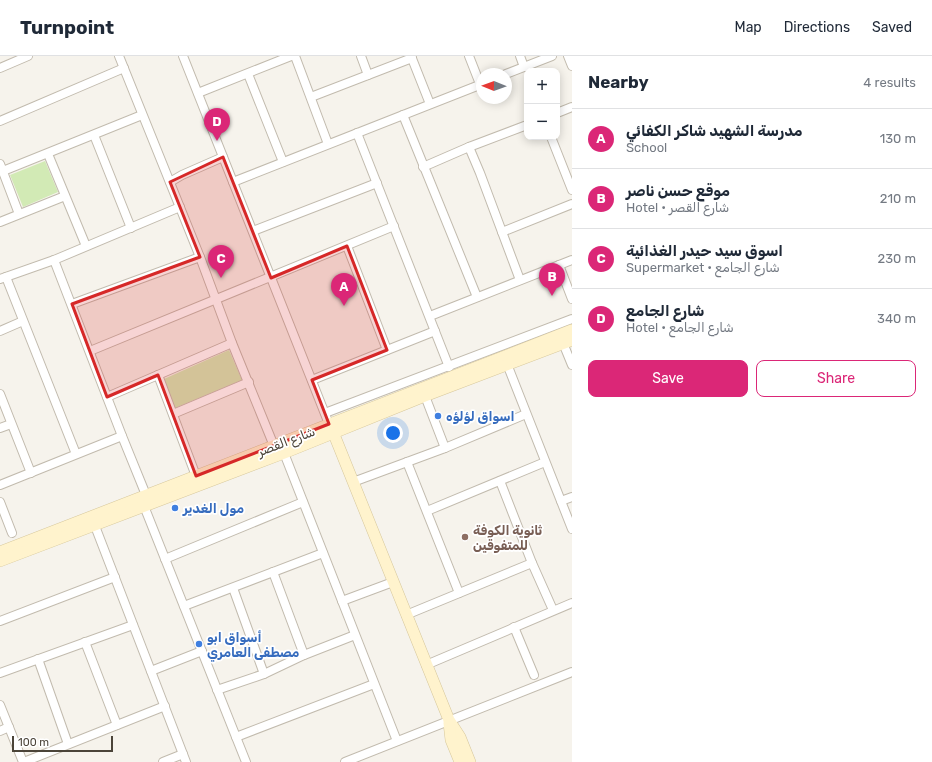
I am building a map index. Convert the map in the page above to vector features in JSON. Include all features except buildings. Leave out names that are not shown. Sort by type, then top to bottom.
[{"type":"street","points":[[0,68],[11,59],[28,56]]},
{"type":"street","points":[[119,56],[274,446]]},
{"type":"street","points":[[183,56],[406,615],[449,720],[460,737],[470,762]]},
{"type":"street","points":[[198,94],[291,56]]},
{"type":"street","points":[[295,56],[328,144]]},
{"type":"street","points":[[360,56],[368,75]]},
{"type":"street","points":[[468,56],[476,73]]},
{"type":"street","points":[[520,56],[524,67]]},
{"type":"street","points":[[512,72],[552,56]]},
{"type":"street","points":[[568,56],[572,66]]},
{"type":"street","points":[[311,97],[412,57],[430,104]]},
{"type":"street","points":[[0,121],[124,68]]},
{"type":"street","points":[[248,74],[283,162]]},
{"type":"street","points":[[233,182],[476,86]]},
{"type":"street","points":[[560,112],[572,107]]},
{"type":"street","points":[[19,214],[1,168],[48,154],[142,115]]},
{"type":"street","points":[[403,115],[477,297]]},
{"type":"street","points":[[423,167],[469,147],[524,126]]},
{"type":"street","points":[[357,133],[449,366]]},
{"type":"street","points":[[94,135],[131,228]]},
{"type":"street","points":[[552,140],[572,190]]},
{"type":"street","points":[[469,147],[520,280]]},
{"type":"street","points":[[48,154],[86,246]]},
{"type":"street","points":[[170,182],[182,175],[223,157]]},
{"type":"street","points":[[253,231],[377,184]]},
{"type":"street","points":[[0,222],[65,196]]},
{"type":"street","points":[[502,232],[572,204]]},
{"type":"street","points":[[76,454],[23,321],[3,278],[54,260],[180,207]]},
{"type":"street","points":[[90,351],[271,278],[394,226]]},
{"type":"street","points":[[347,246],[387,350]]},
{"type":"street","points":[[72,304],[200,257]]},
{"type":"street","points":[[54,260],[122,436],[165,559],[246,762]]},
{"type":"street","points":[[430,316],[572,260]]},
{"type":"street","points":[[559,265],[572,299]]},
{"type":"street","points":[[325,413],[572,319]]},
{"type":"street","points":[[0,331],[23,321]]},
{"type":"street","name":"شارع القصر","points":[[331,429],[546,345],[572,330]]},
{"type":"street","points":[[312,380],[435,331]]},
{"type":"street","points":[[568,342],[572,365]]},
{"type":"street","name":"شارع القصر","points":[[546,345],[568,342]]},
{"type":"street","points":[[107,398],[232,343]]},
{"type":"street","name":"شارع القصر","points":[[0,552],[40,541],[145,501],[196,476],[274,446],[331,429],[425,396],[507,364],[520,354]]},
{"type":"street","points":[[507,364],[572,529]]},
{"type":"street","points":[[158,376],[196,476]]},
{"type":"street","points":[[173,414],[249,382]]},
{"type":"street","points":[[0,394],[31,473]]},
{"type":"street","points":[[425,396],[445,448]]},
{"type":"street","points":[[353,482],[445,448],[526,414]]},
{"type":"street","points":[[0,428],[11,424]]},
{"type":"street","points":[[66,531],[95,526],[145,501],[284,453],[331,429]]},
{"type":"street","points":[[0,485],[122,436]]},
{"type":"street","points":[[284,453],[397,741]]},
{"type":"street","points":[[407,462],[459,593]]},
{"type":"street","points":[[427,511],[545,462]]},
{"type":"street","points":[[500,481],[532,563],[553,610]]},
{"type":"street","points":[[561,501],[572,497]]},
{"type":"street","points":[[0,502],[12,533]]},
{"type":"street","points":[[165,559],[303,502]]},
{"type":"street","points":[[95,526],[185,758],[162,762]]},
{"type":"street","points":[[0,561],[40,541]]},
{"type":"street","points":[[184,606],[323,553]]},
{"type":"street","points":[[406,615],[532,563]]},
{"type":"street","points":[[273,572],[304,655]]},
{"type":"street","points":[[0,621],[115,577]]},
{"type":"street","points":[[342,601],[393,582]]},
{"type":"street","points":[[233,588],[264,674]]},
{"type":"street","points":[[426,664],[572,603]]},
{"type":"street","points":[[0,673],[133,625]]},
{"type":"street","points":[[514,627],[534,675]]},
{"type":"street","points":[[217,690],[264,674],[304,655],[355,635]]},
{"type":"street","points":[[85,642],[117,725]]},
{"type":"street","points":[[151,671],[202,651]]},
{"type":"street","points":[[38,659],[68,744]]},
{"type":"street","points":[[345,762],[572,672]]},
{"type":"street","points":[[236,737],[374,684]]},
{"type":"street","points":[[0,704],[24,762],[164,706]]},
{"type":"street","points":[[449,720],[451,740],[460,762]]},
{"type":"street","points":[[0,731],[9,727]]},
{"type":"highlighted area","points":[[223,157],[271,278],[347,246],[387,350],[312,380],[329,424],[196,476],[158,375],[107,397],[72,304],[200,257],[170,182]]},
{"type":"green space","points":[[45,161],[58,192],[23,207],[10,175]]},
{"type":"green space","points":[[229,350],[242,380],[175,408],[164,379]]},
{"type":"place","name":"شارع الجامع","points":[[217,141]]},
{"type":"place","name":"اسوق سيد حيدر الغذائية","points":[[221,278]]},
{"type":"place","name":"موقع حسن ناصر","points":[[552,296]]},
{"type":"place","name":"مدرسة الشهيد شاكر الكفائي","points":[[344,306]]},
{"type":"place","name":"اسواق لؤلؤه","points":[[438,416]]},
{"type":"place","name":"مول الغدير","points":[[175,508]]},
{"type":"place","name":"ثانوية الكوفة للمتفوقين","points":[[465,537]]},
{"type":"place","name":"أسواق ابو مصطفى العامري","points":[[199,644]]}]
